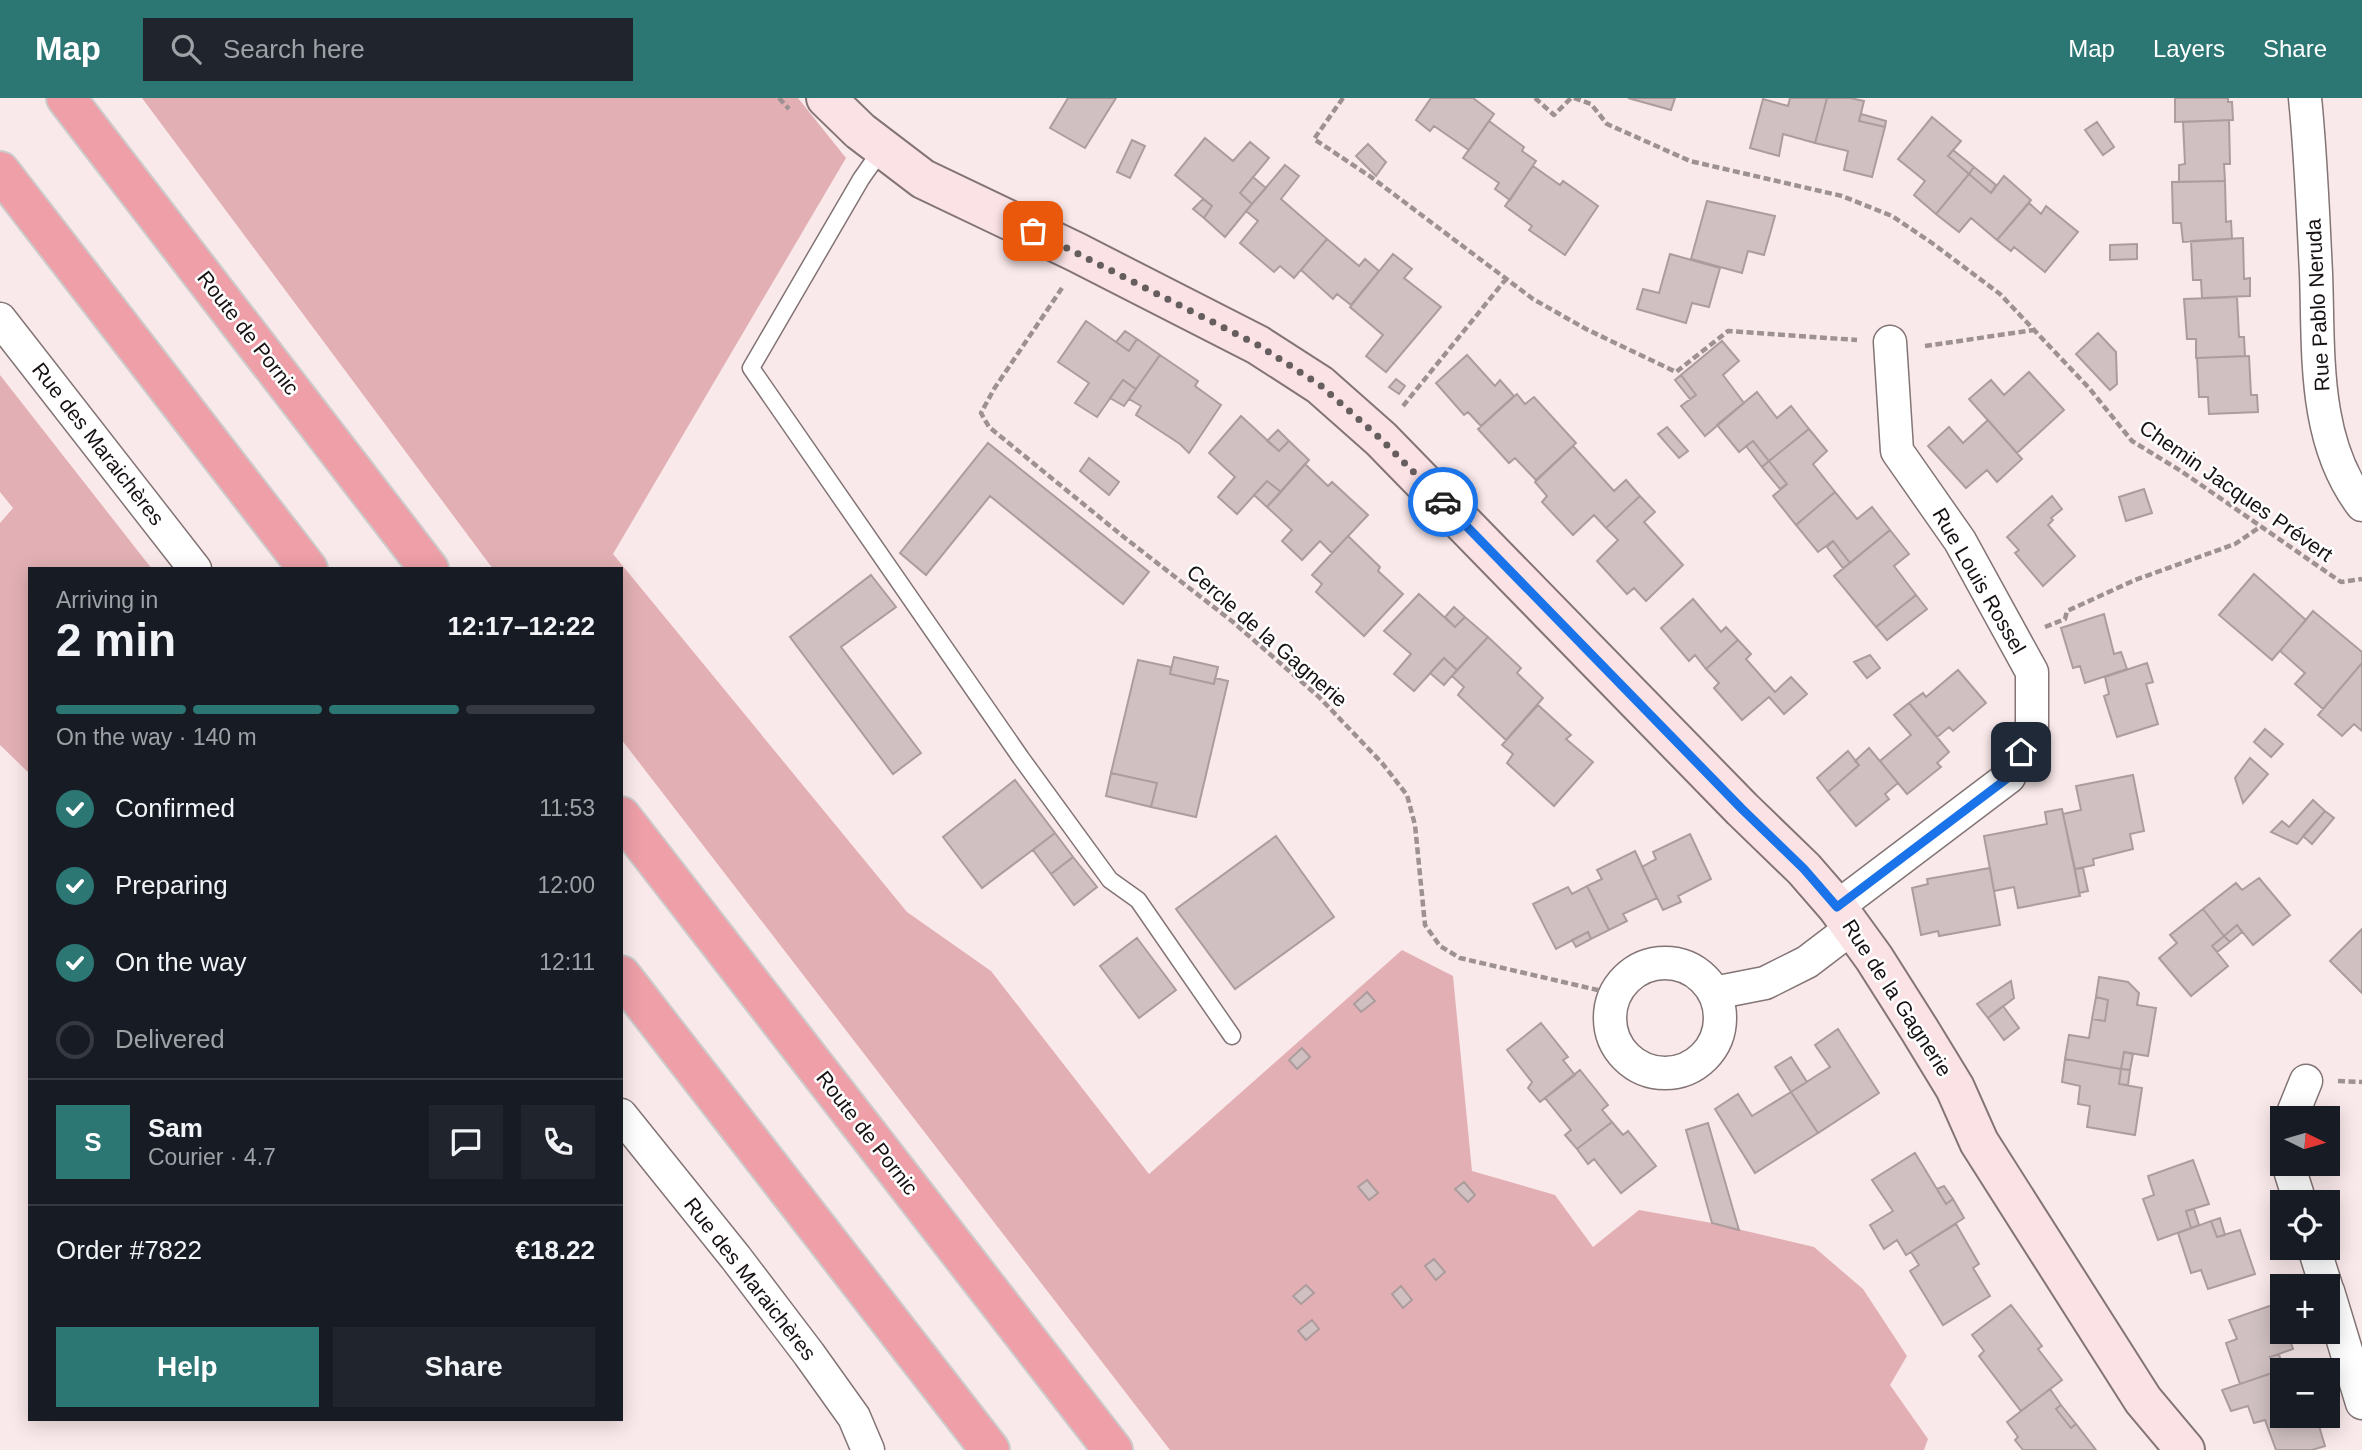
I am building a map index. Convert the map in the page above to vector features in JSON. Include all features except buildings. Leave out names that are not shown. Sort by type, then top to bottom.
[{"type":"highway","name":"Route de Pornic","points":[[66,98],[427,567]]},
{"type":"highway","points":[[0,171],[306,567]]},
{"type":"highway","name":"Route de Pornic","points":[[623,819],[1113,1450]]},
{"type":"highway","points":[[623,978],[990,1450]]},
{"type":"street","name":"Rue de la Gagnerie","points":[[825,98],[860,131],[923,179],[1076,252],[1258,345],[1320,385],[1381,439],[1742,809],[1804,869],[1845,917],[1955,1088],[1979,1142],[2136,1388],[2185,1450]]},
{"type":"street","name":"Rue Pablo Neruda","points":[[2305,98],[2311,157],[2321,400],[2337,461],[2362,505]]},
{"type":"street","name":"Rue des Maraichères","points":[[0,319],[193,567]]},
{"type":"street","name":"Rue Louis Rossel","points":[[1714,993],[1765,983],[1807,962],[1845,917],[2009,777],[2032,728],[2032,672],[1960,541],[1897,451],[1890,342]]},
{"type":"street","points":[[1664,963],[1684,966],[1701,977],[1714,993],[1720,1014],[1716,1036],[1705,1056],[1687,1069],[1665,1073],[1643,1069],[1625,1057],[1613,1038],[1609,1016],[1615,994],[1627,978],[1644,967],[1664,963]]},
{"type":"street","points":[[2296,1106],[2306,1080]]},
{"type":"street","name":"Rue des Maraichères","points":[[623,1117],[809,1354],[854,1417],[868,1450]]},
{"type":"street","points":[[2340,1332],[2362,1404]]},
{"type":"lane","points":[[883,149],[861,179],[751,368],[1021,758],[1110,880],[1138,900],[1232,1036]]},
{"type":"path","points":[[1343,98],[1314,139],[1371,177],[1544,305],[1676,372],[1728,331],[1927,346],[2035,330]]},
{"type":"path","name":"Chemin Jacques Prévert","points":[[1535,98],[1554,115],[1572,98],[1591,104],[1607,124],[1690,161],[1842,196],[1892,216],[2000,294],[2089,388],[2132,441],[2181,471],[2341,582],[2362,579]]},
{"type":"path","name":"Cercle de la Gagnerie","points":[[1076,252],[1064,286],[994,388],[981,413],[989,427],[1233,622],[1319,697],[1382,763],[1407,795],[1415,825],[1425,925],[1440,946],[1460,958],[1615,994]]},
{"type":"path","points":[[1381,439],[1396,415],[1506,279]]},
{"type":"path","points":[[2014,638],[2065,619],[2067,611],[2135,580],[2235,544],[2260,527]]},
{"type":"shaded area","points":[[142,98],[798,98],[846,158],[613,554],[907,912],[991,971],[1149,1174],[1402,950],[1453,976],[1472,1171],[1555,1195],[1593,1247],[1639,1210],[1712,1223],[1814,1247],[1863,1289],[1907,1356],[1890,1385],[1928,1439],[1924,1450],[1170,1450],[623,742],[623,567],[492,567]]},
{"type":"shaded area","points":[[0,375],[150,567],[28,567],[28,772],[0,745],[0,523],[13,508],[0,492]]},
{"type":"way so far","points":[[1033,231],[1258,345],[1320,385],[1381,439],[1443,502]]},
{"type":"route","points":[[1443,502],[1742,809],[1804,869],[1837,907],[2009,777],[2021,752]]}]
